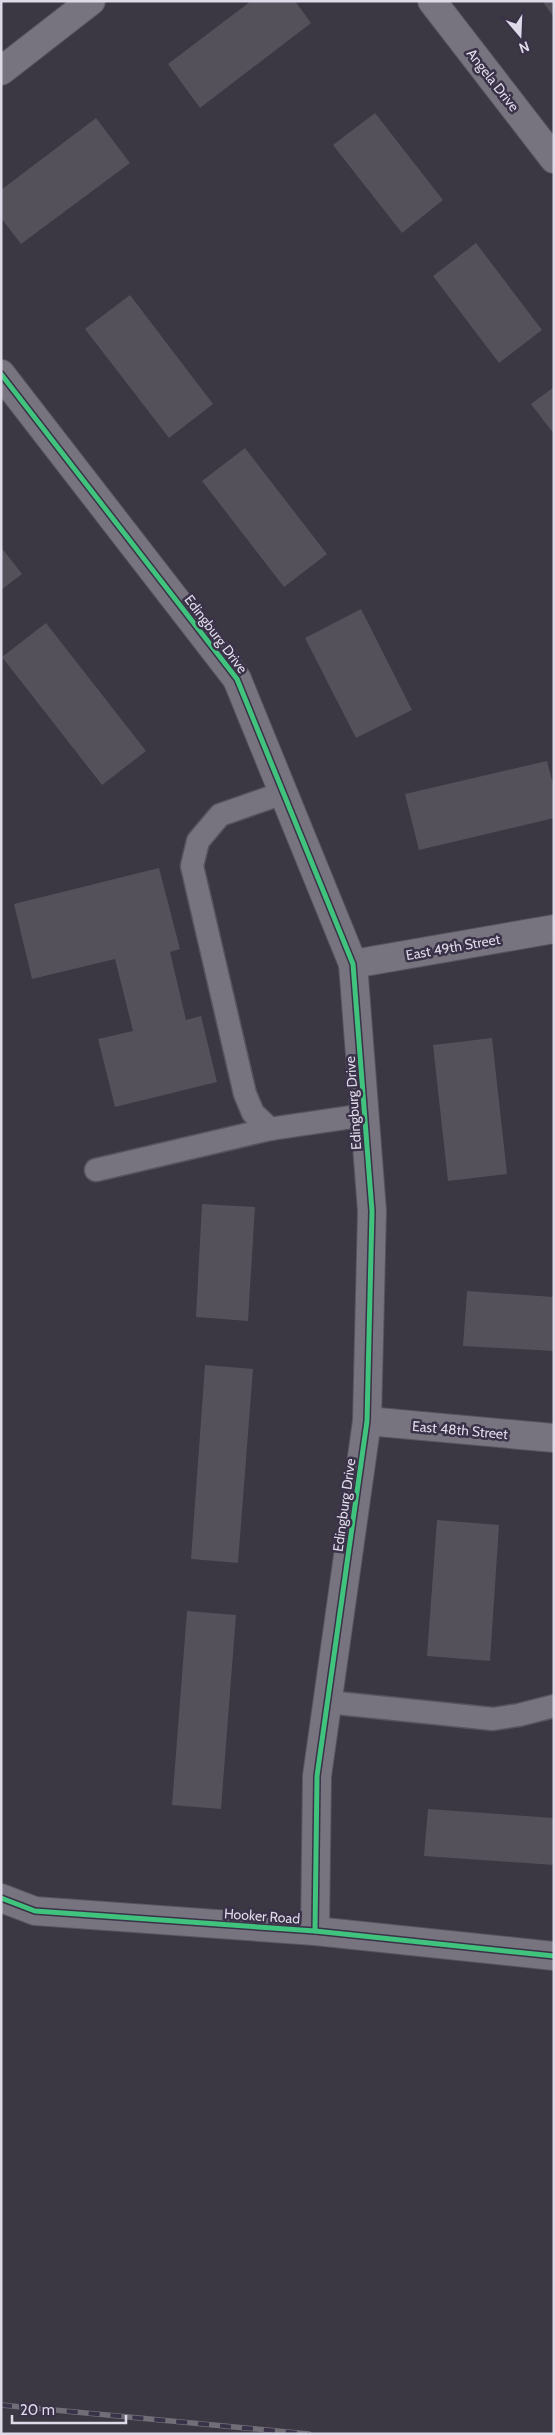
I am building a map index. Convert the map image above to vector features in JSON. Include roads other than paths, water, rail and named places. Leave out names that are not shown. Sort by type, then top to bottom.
[{"type":"street","points":[[1,70],[91,1]]},
{"type":"street","name":"Angela Drive","points":[[432,1],[554,159]]},
{"type":"street","name":"Edingburg Drive","points":[[1,374],[237,678],[353,964],[372,1211],[367,1421],[317,1776],[314,1931]]},
{"type":"street","name":"East 49th Street","points":[[353,964],[554,929]]},
{"type":"street","name":"East 48th Street","points":[[367,1421],[554,1438]]},
{"type":"street","name":"Hooker Road","points":[[1,1898],[35,1911],[314,1931],[554,1956]]},
{"type":"lane","points":[[270,1129],[253,1113],[245,1094],[192,866],[198,841],[220,815],[283,793]]},
{"type":"lane","points":[[96,1170],[270,1129],[365,1115]]},
{"type":"lane","points":[[327,1702],[493,1718],[519,1715],[554,1706]]},
{"type":"railway","points":[[1,2405],[309,2434]]}]
